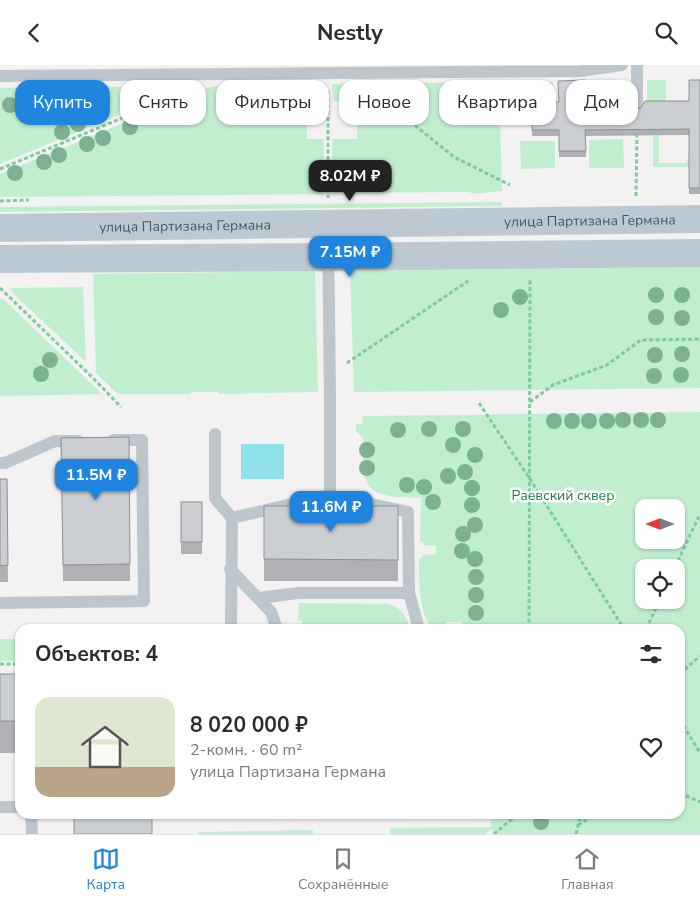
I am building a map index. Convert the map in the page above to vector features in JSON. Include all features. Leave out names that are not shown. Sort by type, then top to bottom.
[{"type":"main road","name":"улица Партизана Германа","points":[[0,227],[328,211],[700,219]]},
{"type":"main road","points":[[0,259],[700,253]]},
{"type":"lane","points":[[0,76],[220,70],[362,73],[580,71],[622,65]]},
{"type":"lane","points":[[637,65],[637,80]]},
{"type":"lane","points":[[328,211],[330,495]]},
{"type":"lane","points":[[215,434],[215,498],[232,518],[231,624]]},
{"type":"lane","points":[[0,463],[5,463],[55,441],[142,440],[144,601],[0,603]]},
{"type":"lane","points":[[232,518],[330,495],[408,512],[409,593],[418,624]]},
{"type":"lane","points":[[230,569],[271,612],[275,624]]},
{"type":"lane","points":[[259,598],[298,593],[409,593]]},
{"type":"lane","points":[[0,807],[15,807]]},
{"type":"lane","points":[[31,819],[32,834]]},
{"type":"path","points":[[362,73],[397,111],[454,157],[510,185]]},
{"type":"path","points":[[0,169],[120,119]]},
{"type":"path","points":[[328,125],[328,211]]},
{"type":"path","points":[[636,197],[637,135]]},
{"type":"path","points":[[529,624],[530,275]]},
{"type":"path","points":[[349,362],[474,276]]},
{"type":"path","points":[[0,288],[91,375],[121,407]]},
{"type":"path","points":[[530,402],[553,385],[607,365],[641,340],[700,339]]},
{"type":"path","points":[[479,403],[530,479],[621,624]]},
{"type":"path","points":[[679,559],[700,514]]},
{"type":"path","points":[[648,624],[656,609]]},
{"type":"path","points":[[685,670],[700,656]]},
{"type":"path","points":[[0,664],[15,664]]},
{"type":"path","points":[[685,728],[700,753]]},
{"type":"path","points":[[685,795],[700,802]]},
{"type":"path","points":[[494,834],[512,819]]},
{"type":"path","points":[[576,834],[580,819]]},
{"type":"path","points":[[578,825],[588,819]]},
{"type":"green space","points":[[647,80],[666,80],[666,102],[647,102]]},
{"type":"green space","points":[[429,83],[439,83],[439,125],[500,125],[502,191],[477,194],[468,192],[332,193],[332,139],[357,139],[357,125],[429,125]]},
{"type":"green space","points":[[332,84],[339,84],[339,101],[333,101]]},
{"type":"green space","points":[[216,86],[216,125],[307,125],[307,139],[324,139],[324,194],[0,197],[0,174],[120,124],[206,125],[206,89]]},
{"type":"green space","points":[[110,87],[120,87],[120,114],[110,118]]},
{"type":"green space","points":[[0,88],[15,88],[15,125],[94,125],[0,164]]},
{"type":"green space","points":[[653,135],[659,135],[659,163],[687,163],[688,156],[691,156],[692,167],[653,167]]},
{"type":"green space","points":[[623,139],[624,168],[589,168],[589,140]]},
{"type":"green space","points":[[520,141],[555,141],[555,168],[521,169]]},
{"type":"green space","points":[[502,202],[502,206],[0,212],[0,207]]},
{"type":"green space","points":[[700,267],[700,388],[354,392],[350,271]]},
{"type":"green space","points":[[315,271],[318,392],[118,394],[96,373],[93,274]]},
{"type":"green space","points":[[83,287],[86,362],[15,295],[10,288]]},
{"type":"green space","points":[[0,299],[3,299],[102,394],[0,396]]},
{"type":"green space","name":"Раевский сквер","points":[[700,412],[700,834],[494,834],[492,829],[485,834],[390,834],[390,828],[491,827],[491,819],[685,819],[685,624],[463,624],[460,621],[446,622],[445,624],[430,624],[424,614],[420,595],[419,558],[423,558],[422,555],[436,554],[436,546],[424,545],[423,542],[420,542],[421,498],[389,496],[376,492],[370,487],[364,473],[363,438],[356,431],[356,424],[363,424],[362,416]]},
{"type":"green space","points":[[299,603],[387,604],[399,609],[408,624],[302,624],[302,621],[298,620]]},
{"type":"green space","points":[[0,639],[15,639],[15,661],[0,661]]},
{"type":"green space","points":[[313,830],[313,834],[198,834],[198,832]]},
{"type":"water","points":[[241,444],[284,444],[284,479],[241,479]]},
{"type":"building","points":[[689,80],[700,80],[700,188],[689,188],[689,129],[585,130],[586,151],[559,151],[559,130],[532,130],[532,125],[556,125],[556,102],[559,102],[558,81],[566,81],[566,125],[638,125],[638,109],[641,108],[645,101],[689,101]]},
{"type":"building","points":[[129,437],[130,564],[63,565],[61,438]]},
{"type":"building","points":[[0,479],[7,479],[8,565],[0,566]]},
{"type":"building","points":[[181,502],[202,502],[202,542],[181,542]]},
{"type":"building","points":[[264,506],[398,506],[398,560],[264,559]]},
{"type":"building","points":[[0,674],[15,674],[15,721],[0,721]]},
{"type":"building","points":[[74,819],[152,819],[152,834],[74,834]]}]
